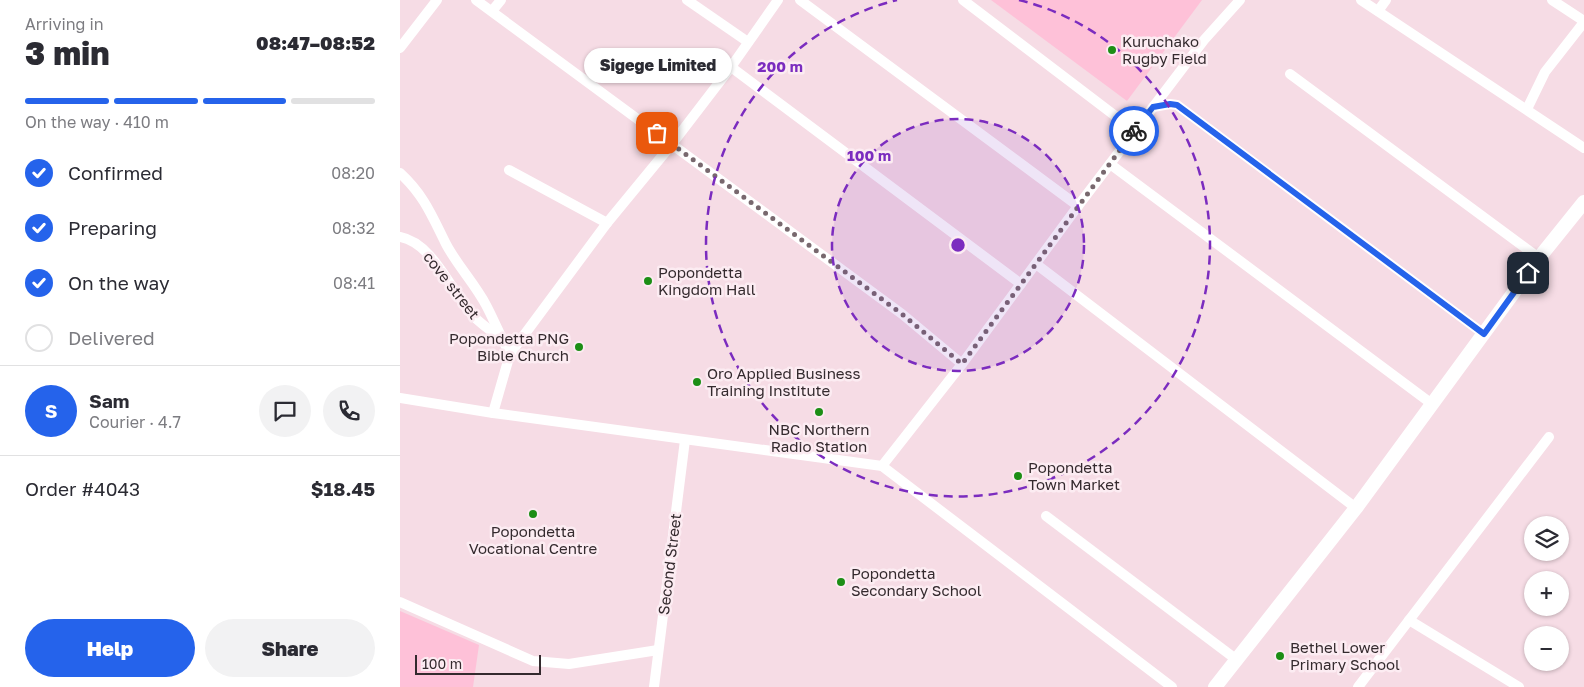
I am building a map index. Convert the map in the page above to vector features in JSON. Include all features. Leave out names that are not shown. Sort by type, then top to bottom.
[{"type":"main road","points":[[1215,687],[1356,508],[1539,258],[1584,202]]},
{"type":"street","points":[[400,48],[437,0]]},
{"type":"street","points":[[476,0],[902,314],[962,364]]},
{"type":"street","points":[[492,12],[501,0]]},
{"type":"street","points":[[687,0],[748,42]]},
{"type":"street","points":[[492,413],[510,354],[607,223],[672,144],[731,67],[778,0]]},
{"type":"street","points":[[800,0],[1078,206]]},
{"type":"street","points":[[963,0],[1118,118],[1124,129],[1124,145]]},
{"type":"street","points":[[882,466],[962,364],[1170,84],[1204,40],[1240,0]]},
{"type":"street","points":[[1361,0],[1584,148]]},
{"type":"street","points":[[1378,11],[1386,0]]},
{"type":"street","points":[[1527,109],[1545,72],[1584,22],[1552,0]]},
{"type":"street","points":[[731,67],[1021,284]]},
{"type":"street","points":[[1290,74],[1539,258]]},
{"type":"street","points":[[1170,84],[1171,92],[1177,105],[1484,334]]},
{"type":"street","points":[[1153,107],[1170,104],[1177,105]]},
{"type":"street","points":[[1118,118],[1128,119],[1147,116]]},
{"type":"street","points":[[1110,164],[1432,404]]},
{"type":"street","points":[[509,170],[607,223]]},
{"type":"street","points":[[400,173],[414,186],[436,221],[446,245],[486,305],[510,354]]},
{"type":"street","name":"cove street","points":[[400,237],[408,239],[426,250],[470,313],[501,338]]},
{"type":"street","points":[[1036,264],[1356,508]]},
{"type":"street","points":[[400,398],[492,413],[882,466],[1172,687]]},
{"type":"street","points":[[1358,687],[1549,437]]},
{"type":"street","name":"Second Street","points":[[654,687],[685,440]]},
{"type":"street","points":[[1046,516],[1237,660]]},
{"type":"street","points":[[400,602],[532,661],[569,664],[658,650]]},
{"type":"street","points":[[1410,620],[1519,687]]},
{"type":"shaded area","name":"Kuruchako Rugby Field","points":[[991,0],[1202,0],[1127,101]]},
{"type":"shaded area","points":[[400,611],[479,645],[473,687],[400,687]]},
{"type":"way so far","points":[[657,133],[902,314],[962,364],[1134,131]]},
{"type":"place","name":"Kuruchako Rugby Field","points":[[1112,50]]},
{"type":"place","name":"Sigege Limited","points":[[657,133]]},
{"type":"place","name":"Popondetta Kingdom Hall","points":[[648,281]]},
{"type":"place","name":"Popondetta PNG Bible Church","points":[[579,347]]},
{"type":"place","name":"Oro Applied Business Training Institute","points":[[697,382]]},
{"type":"place","name":"NBC Northern Radio Station","points":[[819,412]]},
{"type":"place","name":"Popondetta Town Market","points":[[1018,476]]},
{"type":"place","name":"Popondetta Vocational Centre","points":[[533,514]]},
{"type":"place","name":"Popondetta Secondary School","points":[[841,582]]},
{"type":"place","name":"Bethel Lower Primary School","points":[[1280,656]]},
{"type":"route","points":[[1134,131],[1153,107],[1163,104],[1177,105],[1484,334],[1528,273]]}]
